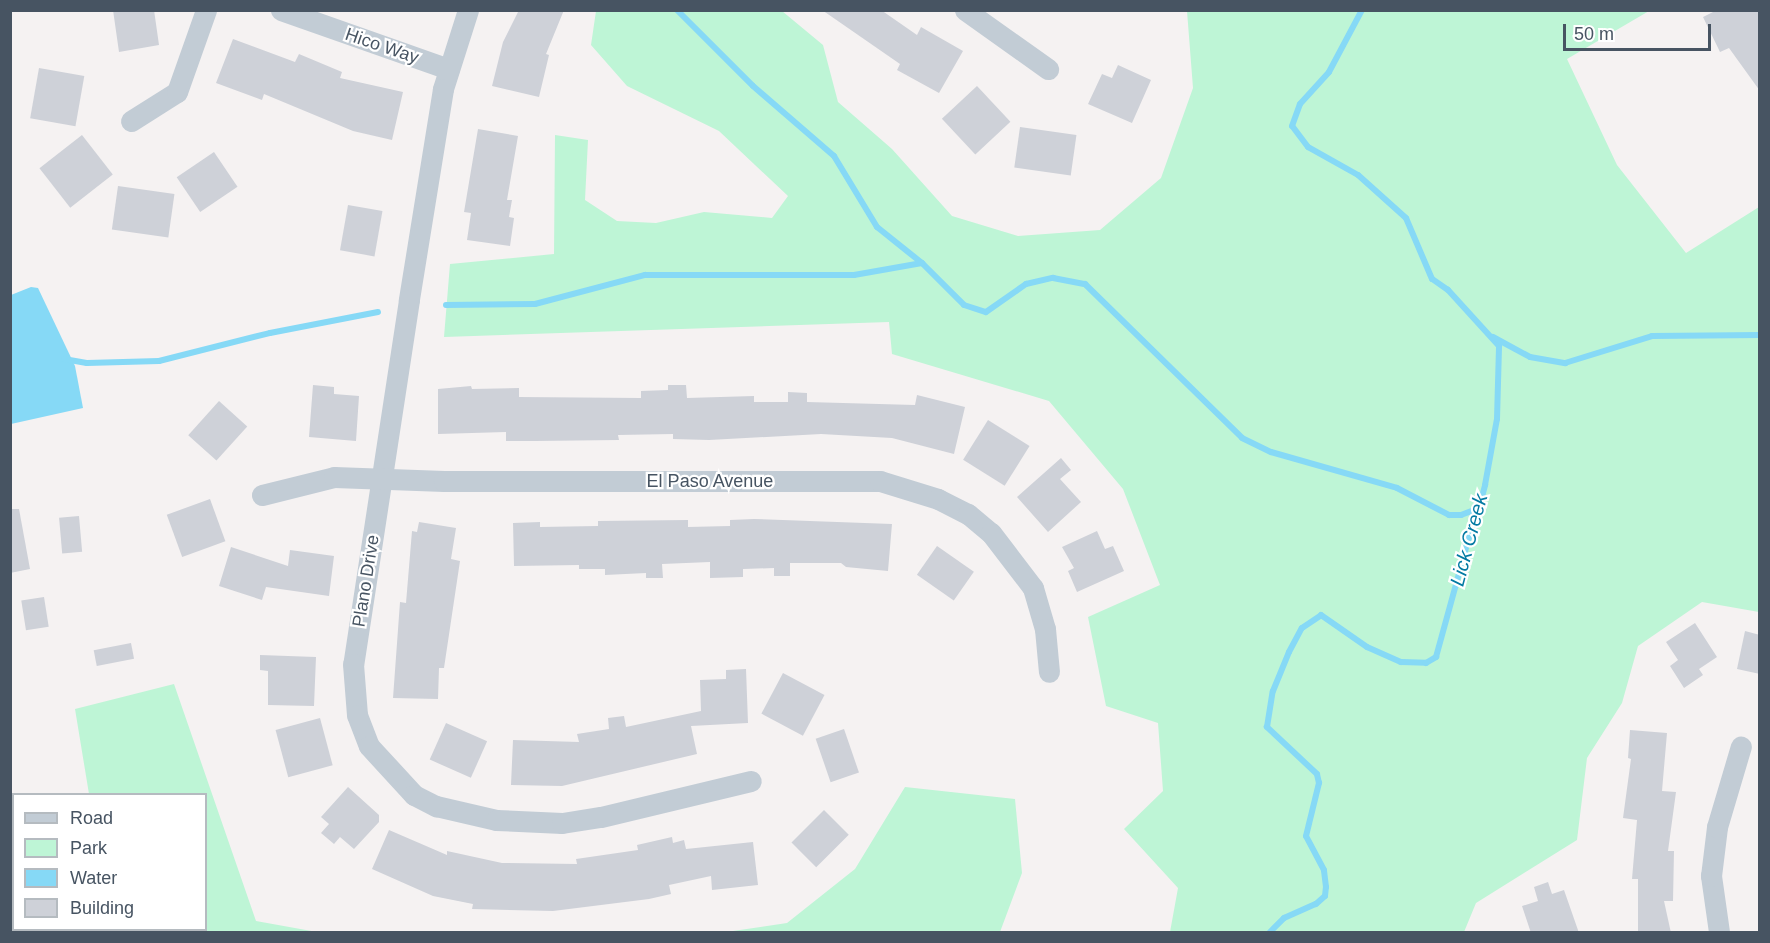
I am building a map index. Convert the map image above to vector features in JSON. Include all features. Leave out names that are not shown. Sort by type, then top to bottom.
[{"type":"street","points":[[131,120],[177,92],[206,10]]},
{"type":"street","name":"Hico Way","points":[[281,10],[449,69]]},
{"type":"street","name":"Plano Drive","points":[[468,10],[449,69],[382,478],[353,686],[357,715],[369,746],[414,795],[459,813],[527,824],[562,823],[751,780]]},
{"type":"street","points":[[964,10],[1048,69]]},
{"type":"street","name":"El Paso Avenue","points":[[262,495],[309,480],[382,478],[880,481],[913,489],[968,514],[1015,560],[1033,588],[1045,629],[1049,672]]},
{"type":"street","points":[[1719,933],[1711,876],[1717,827],[1742,747]]},
{"type":"green space","points":[[596,11],[782,11],[823,45],[838,102],[892,149],[952,216],[1018,236],[1100,230],[1161,178],[1193,88],[1187,11],[1649,11],[1567,59],[1617,165],[1686,253],[1759,207],[1759,612],[1702,602],[1638,646],[1622,703],[1587,758],[1577,840],[1476,903],[1464,932],[1170,932],[1178,888],[1124,829],[1163,791],[1158,723],[1106,706],[1088,617],[1160,585],[1123,489],[1049,401],[892,354],[889,322],[444,337],[450,264],[554,254],[555,135],[588,140],[585,200],[617,221],[656,223],[704,212],[772,218],[788,196],[719,131],[627,86],[591,45]]},
{"type":"green space","points":[[174,684],[256,921],[317,932],[207,931],[207,793],[89,793],[75,709]]},
{"type":"green space","points":[[905,787],[1015,799],[1022,873],[1000,932],[726,932],[787,923],[855,869]]},
{"type":"water","points":[[31,287],[38,288],[75,366],[83,408],[11,424],[11,295]]},
{"type":"building","points":[[113,10],[154,10],[159,45],[119,52]]},
{"type":"building","points":[[519,10],[564,10],[546,54],[549,55],[539,97],[492,86],[503,42]]},
{"type":"building","points":[[822,10],[881,10],[917,35],[921,27],[963,51],[939,93],[897,70],[900,64]]},
{"type":"building","points":[[1717,10],[1760,10],[1760,91],[1729,48],[1720,52],[1703,17]]},
{"type":"building","points":[[233,39],[295,62],[299,54],[342,72],[340,78],[403,92],[392,140],[353,131],[264,94],[262,100],[216,83]]},
{"type":"building","points":[[1118,65],[1151,80],[1132,123],[1088,104],[1102,74],[1112,78]]},
{"type":"building","points":[[39,68],[84,76],[75,126],[30,118]]},
{"type":"building","points":[[977,86],[1010,122],[975,155],[942,119]]},
{"type":"building","points":[[1020,127],[1076,135],[1071,176],[1014,168]]},
{"type":"building","points":[[478,129],[518,136],[507,200],[512,200],[509,217],[514,218],[510,246],[467,240],[471,213],[464,212]]},
{"type":"building","points":[[82,135],[113,174],[70,208],[39,168]]},
{"type":"building","points":[[214,152],[237,187],[200,212],[177,177]]},
{"type":"building","points":[[118,186],[174,194],[168,238],[112,230]]},
{"type":"building","points":[[348,205],[382,211],[374,256],[340,250]]},
{"type":"building","points":[[313,385],[334,387],[334,394],[359,396],[356,441],[309,437]]},
{"type":"building","points":[[668,385],[686,385],[687,398],[754,396],[754,402],[788,402],[788,392],[807,393],[807,402],[915,405],[917,395],[965,407],[954,454],[892,438],[821,434],[709,440],[673,439],[673,434],[618,435],[619,440],[506,441],[506,432],[438,434],[438,389],[471,386],[472,389],[519,388],[519,397],[641,398],[641,391],[668,390]]},
{"type":"building","points":[[219,401],[247,426],[216,461],[188,435]]},
{"type":"building","points":[[988,420],[1030,446],[1005,486],[963,460]]},
{"type":"building","points":[[1061,458],[1071,470],[1060,479],[1081,502],[1048,532],[1017,497]]},
{"type":"building","points":[[210,499],[225,541],[182,557],[167,515]]},
{"type":"building","points":[[10,509],[19,509],[30,569],[10,573]]},
{"type":"building","points":[[79,516],[82,552],[62,554],[59,518]]},
{"type":"building","points":[[688,520],[688,527],[730,526],[730,520],[892,524],[888,571],[846,567],[841,563],[790,563],[790,576],[774,576],[774,568],[743,569],[743,577],[710,578],[710,562],[662,564],[663,578],[646,578],[646,573],[605,575],[605,569],[579,569],[579,565],[514,566],[513,523],[540,522],[540,527],[598,526],[598,521]]},
{"type":"building","points":[[419,522],[456,528],[451,559],[460,561],[444,668],[439,668],[438,699],[393,698],[400,602],[406,603],[412,531],[417,532]]},
{"type":"building","points":[[1097,531],[1105,549],[1113,546],[1124,571],[1077,592],[1068,571],[1074,568],[1062,547]]},
{"type":"building","points":[[937,546],[974,572],[954,600],[917,575]]},
{"type":"building","points":[[231,547],[288,566],[290,550],[334,556],[329,596],[266,587],[262,600],[219,586]]},
{"type":"building","points":[[44,597],[49,627],[26,630],[21,601]]},
{"type":"building","points":[[1695,623],[1717,657],[1699,669],[1703,675],[1684,688],[1670,666],[1678,660],[1666,642]]},
{"type":"building","points":[[1745,631],[1760,635],[1760,674],[1737,669]]},
{"type":"building","points":[[131,643],[134,659],[97,666],[94,650]]},
{"type":"building","points":[[260,655],[316,657],[314,706],[268,705],[268,671],[260,670]]},
{"type":"building","points":[[746,669],[748,723],[691,726],[697,754],[562,786],[511,785],[513,740],[579,742],[577,734],[609,729],[608,718],[624,716],[626,727],[701,711],[700,680],[726,679],[726,670]]},
{"type":"building","points":[[783,673],[824,695],[803,736],[761,714]]},
{"type":"building","points":[[320,718],[333,765],[288,777],[276,730]]},
{"type":"building","points":[[446,723],[487,741],[471,778],[430,760]]},
{"type":"building","points":[[844,729],[859,772],[831,782],[816,739]]},
{"type":"building","points":[[1630,730],[1667,733],[1662,791],[1676,792],[1668,851],[1674,851],[1673,901],[1664,901],[1671,933],[1638,933],[1638,879],[1632,879],[1637,820],[1623,818],[1631,759],[1628,758]]},
{"type":"building","points":[[348,787],[379,815],[379,822],[354,849],[340,837],[334,844],[321,833],[329,824],[321,817]]},
{"type":"building","points":[[824,810],[849,835],[816,867],[791,843]]},
{"type":"building","points":[[389,830],[447,855],[447,851],[502,863],[577,864],[576,859],[638,850],[637,845],[672,837],[673,843],[684,840],[686,849],[753,842],[758,885],[712,890],[711,876],[669,885],[671,894],[649,899],[553,911],[472,909],[473,904],[433,896],[372,869]]},
{"type":"building","points":[[1548,882],[1552,894],[1564,890],[1579,933],[1531,933],[1522,906],[1538,901],[1534,887]]},
{"type":"waterway","points":[[677,10],[753,86],[834,156],[877,227],[922,263],[964,305],[986,312],[1026,284],[1053,278],[1085,284],[1242,438],[1271,452],[1397,488],[1449,515],[1461,515],[1479,508],[1485,485],[1497,419],[1499,346],[1448,290],[1432,279],[1406,218],[1358,175],[1308,147],[1292,126],[1300,104],[1329,72],[1362,10]]},
{"type":"waterway","points":[[446,305],[535,304],[645,275],[854,275],[922,263]]},
{"type":"waterway","points":[[64,359],[87,363],[159,361],[270,333],[378,312]]},
{"type":"waterway","points":[[1493,337],[1530,357],[1565,363],[1652,336],[1760,335]]},
{"type":"waterway","name":"Lick Creek","points":[[1270,932],[1284,918],[1316,904],[1325,896],[1326,887],[1324,870],[1306,836],[1319,783],[1317,774],[1267,727],[1273,691],[1289,652],[1302,628],[1321,615],[1367,647],[1401,662],[1426,663],[1436,657],[1477,508]]}]
